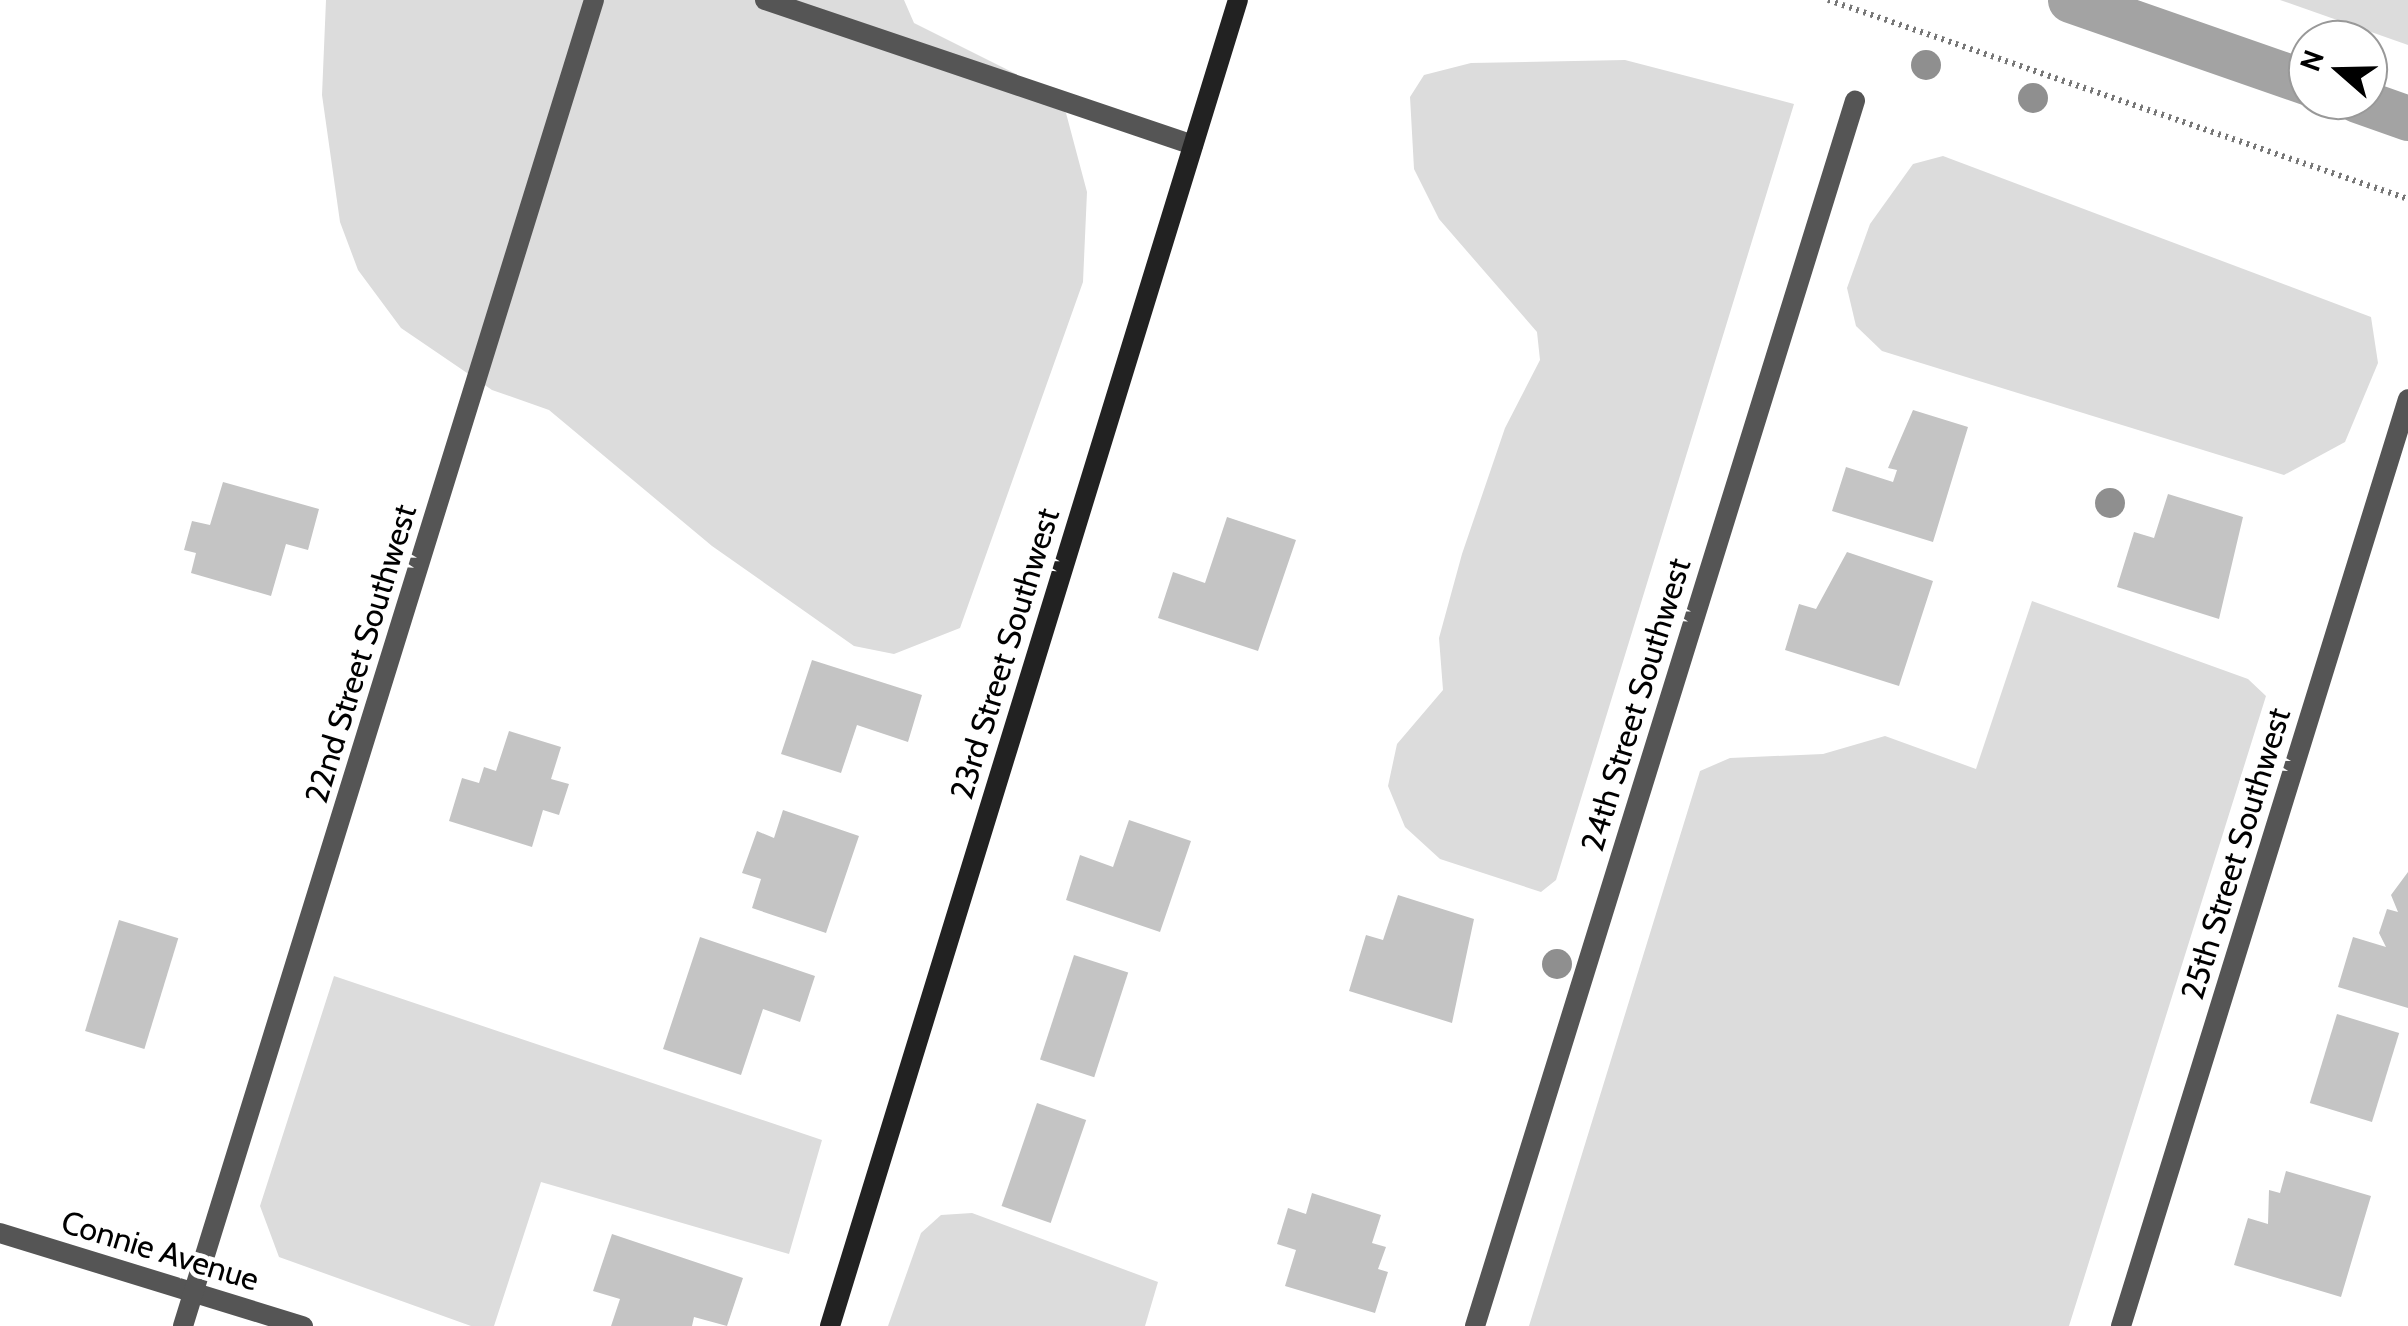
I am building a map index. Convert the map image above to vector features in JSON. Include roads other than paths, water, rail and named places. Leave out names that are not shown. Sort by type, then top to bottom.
[{"type":"street","name":"22nd Street Southwest","points":[[184,1326],[594,0]]},
{"type":"street","points":[[764,0],[1193,146]]},
{"type":"street","name":"23rd Street Southwest","points":[[830,1326],[1238,0]]},
{"type":"street","name":"24th Street Southwest","points":[[1475,1326],[1855,101]]},
{"type":"street","name":"25th Street Southwest","points":[[2121,1326],[2408,399]]},
{"type":"street","name":"Connie Avenue","points":[[0,1233],[302,1326]]},
{"type":"waterway","points":[[2070,0],[2288,76]]},
{"type":"waterway","points":[[2388,111],[2408,118]]}]
